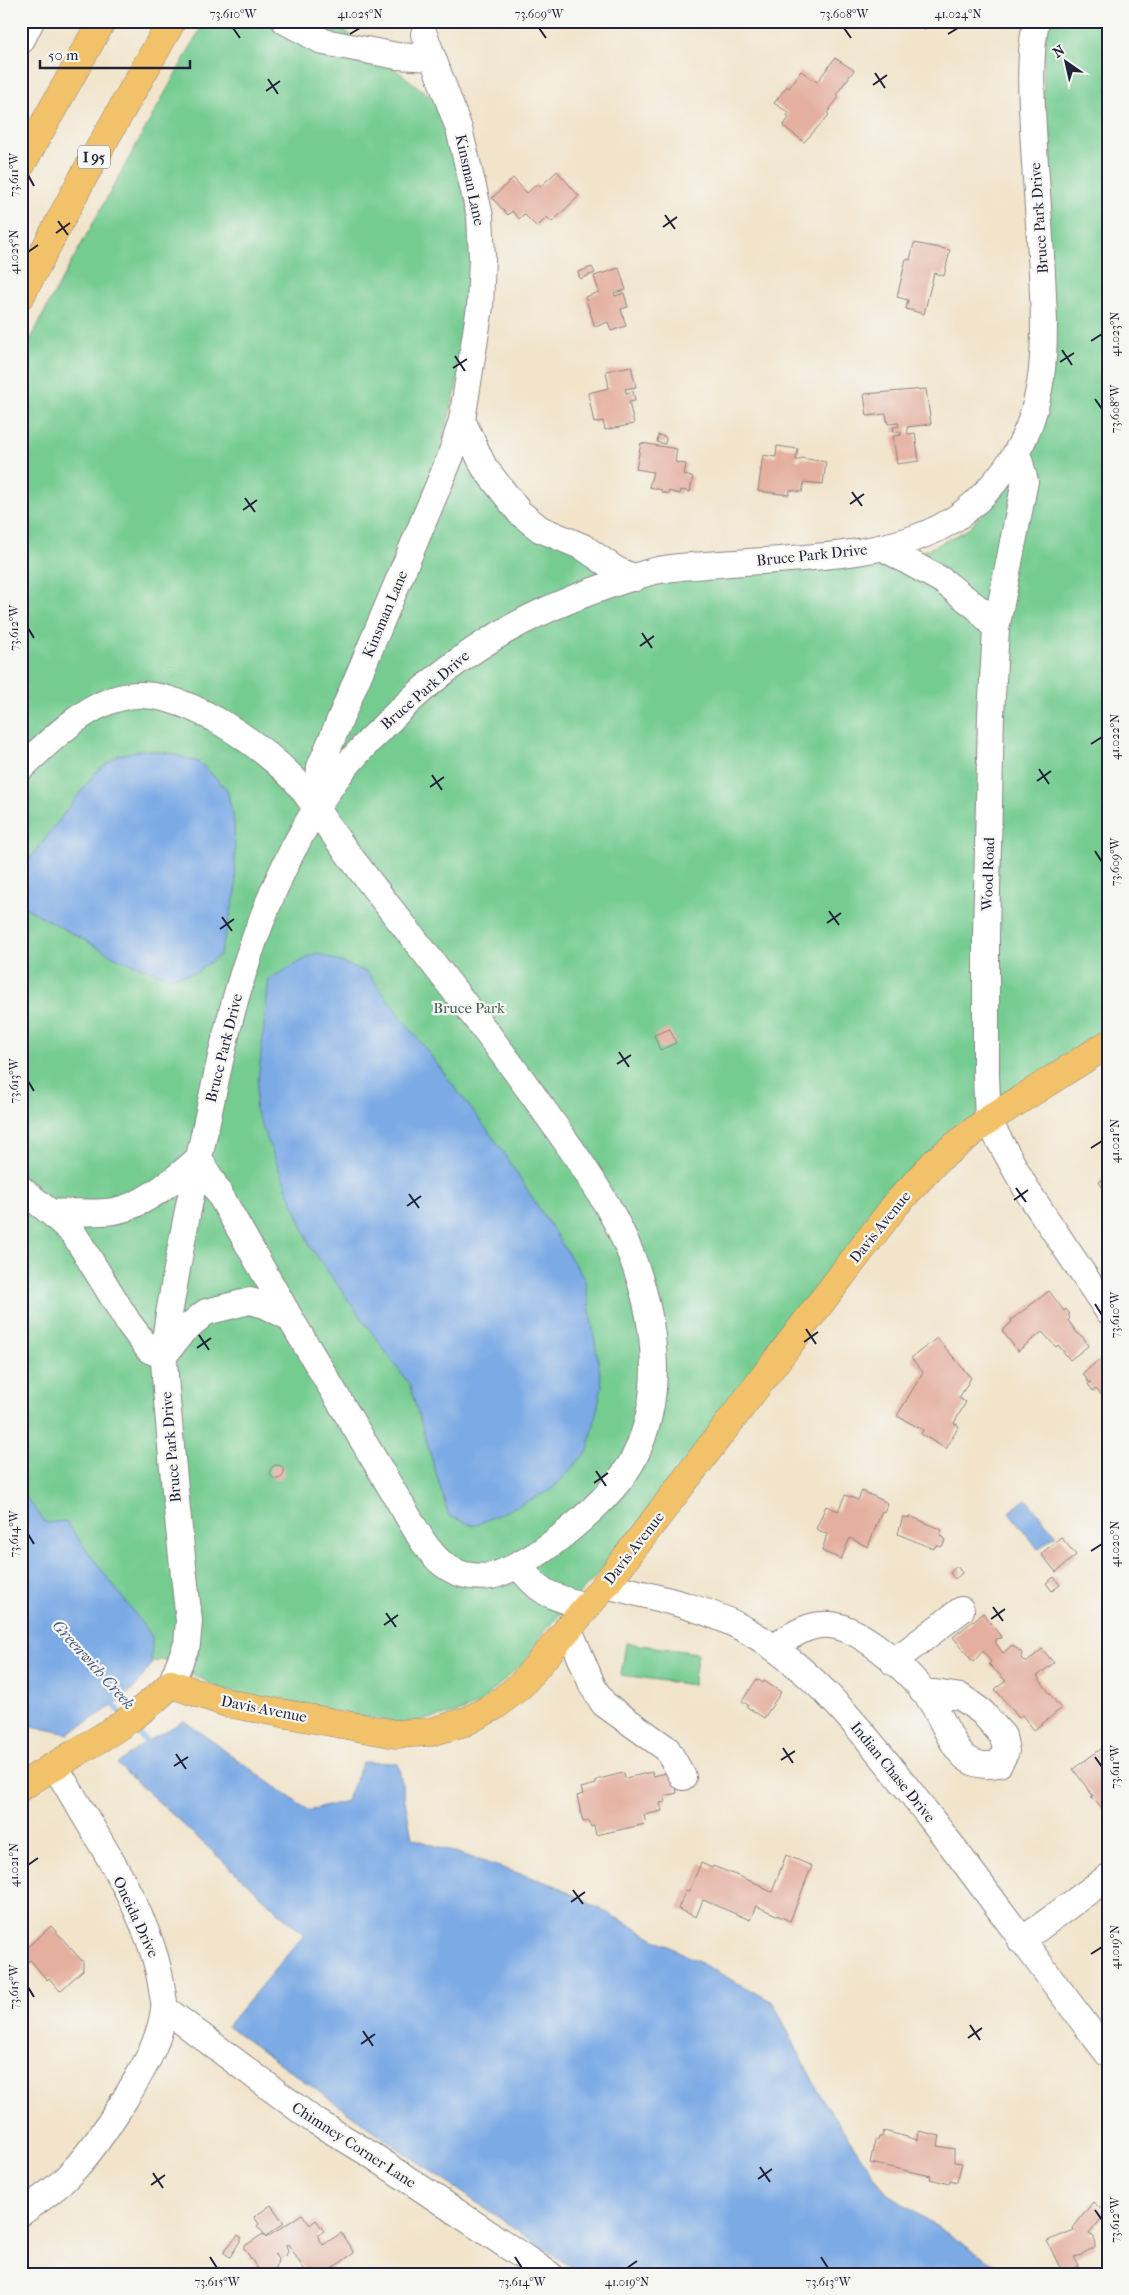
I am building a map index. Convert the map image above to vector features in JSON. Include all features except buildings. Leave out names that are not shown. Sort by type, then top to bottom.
[{"type":"main road","points":[[21,165],[102,21]]},
{"type":"main road","name":"I 95","points":[[21,295],[103,141],[172,21]]},
{"type":"main road","name":"Davis Avenue","points":[[163,1692],[396,1734],[431,1732],[465,1722],[495,1706],[521,1685],[605,1585],[897,1203],[937,1160],[988,1120],[1108,1044]]},
{"type":"main road","points":[[21,1787],[40,1770],[85,1748],[163,1692]]},
{"type":"street","points":[[21,41],[31,21]]},
{"type":"street","name":"Kinsman Lane","points":[[285,21],[324,42],[397,56],[428,46],[460,129],[480,216],[482,257],[480,307],[462,420],[450,458],[320,767],[317,809]]},
{"type":"street","name":"Bruce Park Drive","points":[[163,1692],[187,1644],[189,1622],[173,1474],[164,1356],[167,1325],[189,1201],[222,1044],[254,940],[279,879],[300,835],[337,776],[369,740],[422,689],[476,647],[528,618],[579,595],[649,572],[685,566],[830,555],[882,547],[920,537],[965,512],[1002,473],[1017,452],[1033,415],[1042,379],[1045,329],[1032,113],[1032,65],[1036,21]]},
{"type":"street","points":[[462,420],[484,467],[520,513],[540,529],[583,547],[615,569],[635,578]]},
{"type":"street","name":"Wood Road","points":[[988,1120],[986,1076],[986,935],[991,714],[996,628],[1025,481],[1017,452]]},
{"type":"street","points":[[882,547],[943,581],[979,609],[996,628]]},
{"type":"street","points":[[21,768],[57,734],[100,704],[142,695],[178,703],[216,719],[254,744],[295,780],[317,809],[328,828],[503,1054],[589,1174],[612,1212],[623,1235],[643,1289],[652,1335],[653,1402],[644,1434],[633,1460],[617,1484],[559,1538],[496,1576],[470,1576],[448,1568],[433,1555],[290,1318],[199,1158],[175,1179],[144,1199],[114,1211],[51,1213]]},
{"type":"street","points":[[988,1120],[1028,1192],[1108,1311]]},
{"type":"street","points":[[21,1189],[74,1234],[128,1322],[149,1350],[164,1356],[183,1331],[206,1312],[250,1301],[265,1305],[290,1318]]},
{"type":"street","points":[[518,1564],[530,1583],[546,1593],[586,1606]]},
{"type":"street","name":"Indian Chase Drive","points":[[605,1585],[666,1600],[722,1618],[745,1629],[774,1647],[845,1712],[984,1888],[1021,1941],[1108,2054]]},
{"type":"street","points":[[893,1662],[961,1610]]},
{"type":"street","points":[[774,1647],[800,1630],[830,1625],[854,1633],[880,1650],[922,1691]]},
{"type":"street","points":[[568,1628],[593,1687],[604,1704],[667,1749],[683,1778]]},
{"type":"street","name":"Oneida Drive","points":[[21,2214],[63,2181],[93,2147],[112,2121],[155,2046],[164,2008],[160,1970],[152,1946],[128,1894],[82,1811],[40,1770]]},
{"type":"street","points":[[1021,1941],[1108,1877]]},
{"type":"street","name":"Chimney Corner Lane","points":[[164,2008],[312,2119],[373,2156],[549,2274]]},
{"type":"green space","name":"Bruce Park","points":[[205,21],[332,21],[443,106],[469,212],[472,268],[456,390],[441,445],[472,462],[604,570],[710,573],[864,567],[913,555],[934,547],[965,531],[990,507],[1012,480],[1041,425],[1044,50],[1048,21],[1108,21],[1108,1034],[962,1130],[603,1569],[545,1630],[526,1660],[479,1704],[458,1713],[404,1724],[225,1691],[169,1662],[161,1660],[132,1669],[21,1572],[21,359],[51,299]]},
{"type":"green space","points":[[626,1643],[698,1653],[693,1685],[621,1675]]},
{"type":"water","points":[[142,750],[170,753],[200,763],[227,789],[234,821],[236,892],[220,955],[195,973],[169,977],[117,958],[24,907],[21,913],[21,870],[96,772],[118,755]]},
{"type":"water","points":[[316,953],[367,972],[498,1144],[585,1280],[602,1386],[588,1451],[551,1490],[474,1526],[449,1516],[409,1384],[311,1248],[255,1109],[269,979]]},
{"type":"water","points":[[21,1487],[25,1496],[46,1523],[65,1521],[152,1637],[151,1665],[135,1687],[114,1705],[68,1734],[28,1725],[21,1720]]},
{"type":"water","points":[[1026,1499],[1056,1535],[1038,1549],[1009,1512]]},
{"type":"water","points":[[184,1721],[309,1811],[346,1801],[363,1762],[398,1763],[412,1838],[557,1886],[773,2002],[821,2097],[886,2193],[1008,2274],[581,2274],[415,2160],[227,2026],[304,1935],[117,1764],[146,1742]]},
{"type":"waterway","name":"Greenwich Creek","points":[[109,1698],[123,1716]]},
{"type":"waterway","name":"Greenwich Creek","points":[[132,1725],[146,1742]]}]
